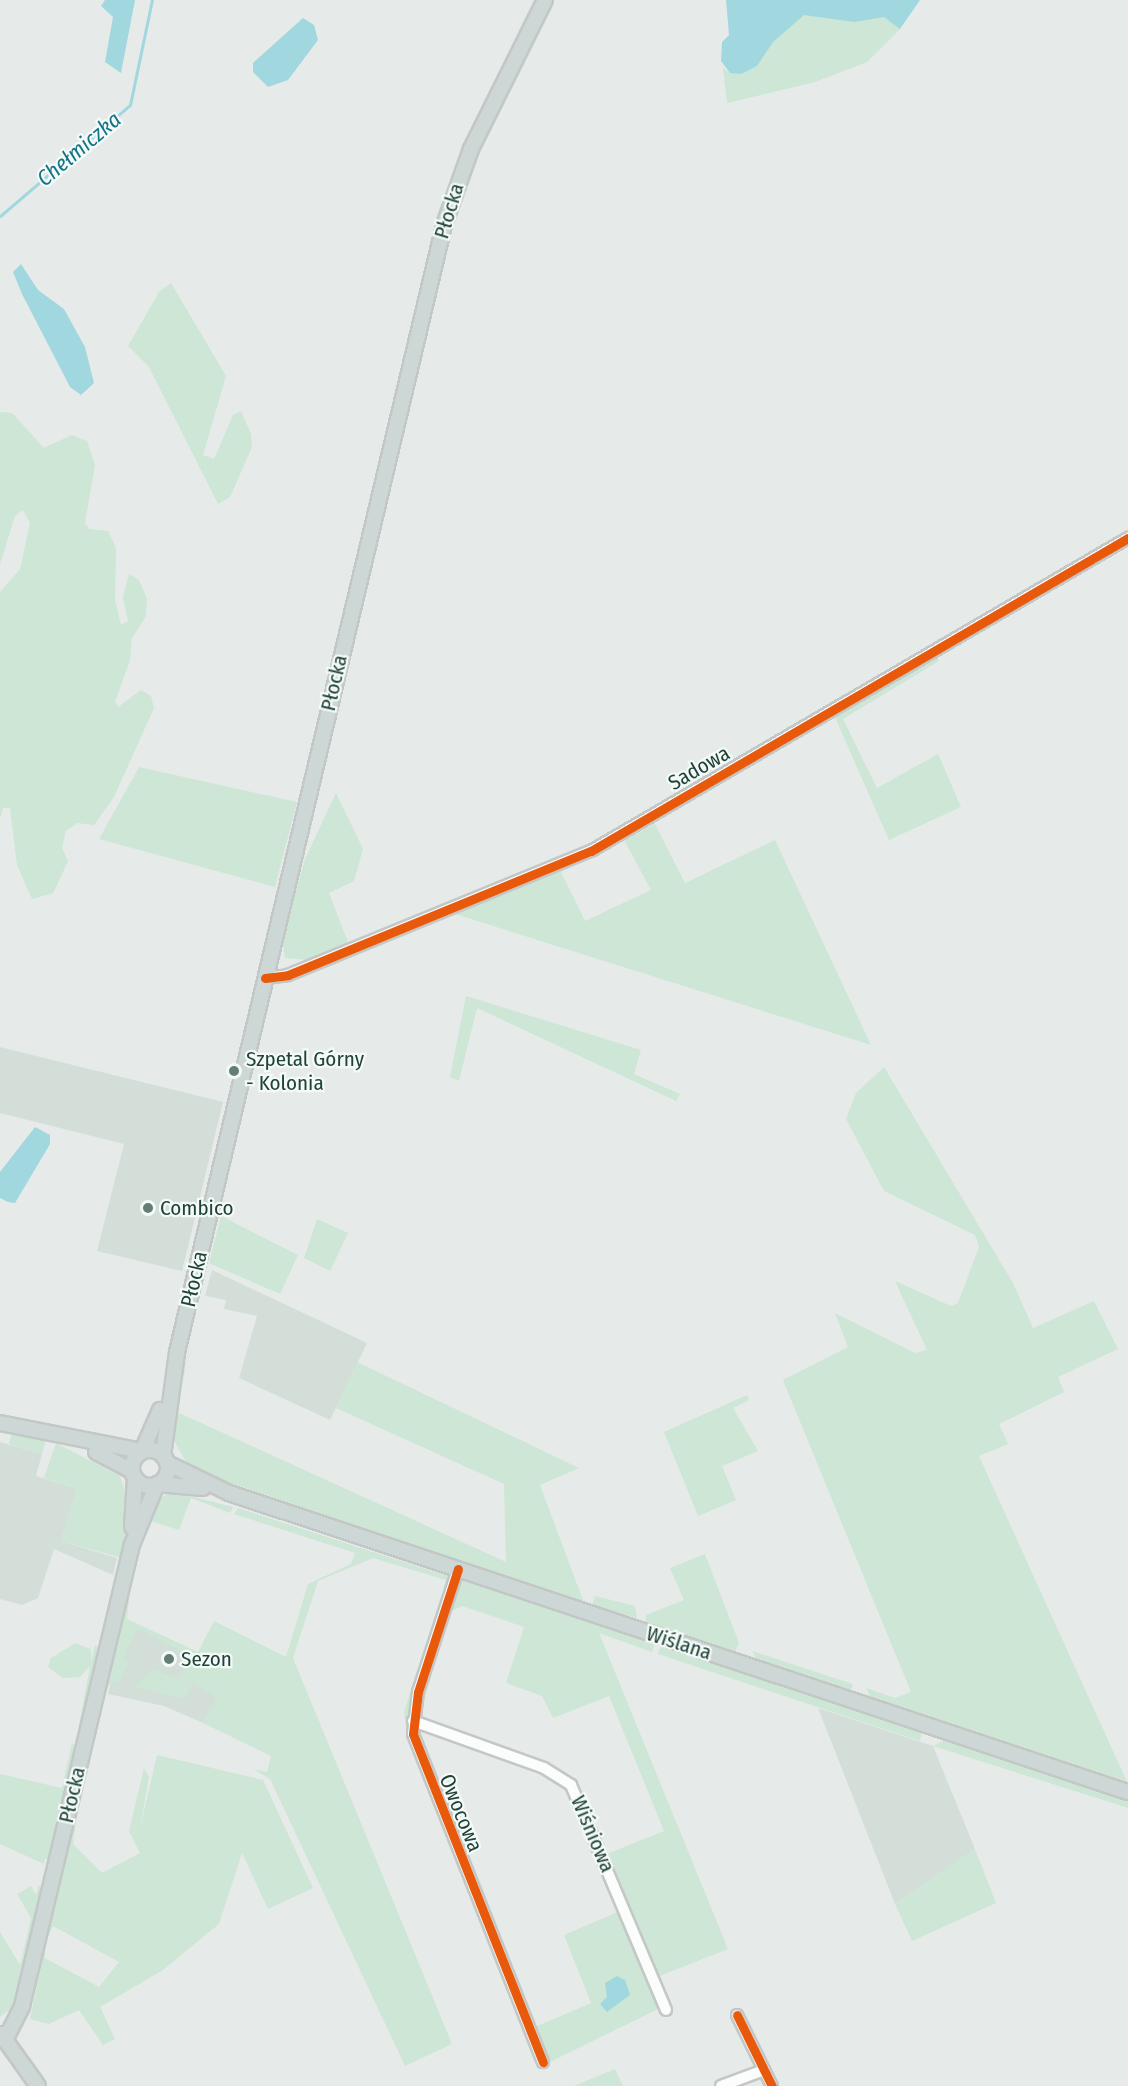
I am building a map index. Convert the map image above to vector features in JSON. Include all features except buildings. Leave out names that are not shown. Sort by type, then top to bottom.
[{"type":"main road","name":"Płocka","points":[[142,1451],[170,1383],[452,196],[545,0]]},
{"type":"main road","name":"Płocka","points":[[165,1459],[170,1383]]},
{"type":"main road","points":[[0,1423],[78,1443],[142,1451],[165,1459],[166,1476],[157,1484],[145,1485],[133,1474],[78,1443]]},
{"type":"main road","points":[[133,1474],[142,1451]]},
{"type":"main road","name":"Wiślana","points":[[165,1459],[229,1493],[1128,1792]]},
{"type":"main road","name":"Płocka","points":[[131,1547],[133,1474]]},
{"type":"main road","name":"Płocka","points":[[2,2037],[22,2006],[131,1547],[157,1484]]},
{"type":"main road","name":"Wiślana","points":[[157,1484],[229,1493]]},
{"type":"main road","points":[[2,2037],[38,2086]]},
{"type":"street","name":"Sadowa","points":[[265,978],[288,975],[591,851],[1128,537]]},
{"type":"street","name":"Owocowa","points":[[458,1569],[413,1721],[417,1751],[543,2062]]},
{"type":"street","name":"Wiśniowa","points":[[413,1721],[544,1768],[571,1785],[666,2010]]},
{"type":"street","points":[[737,2015],[772,2086]]},
{"type":"street","points":[[721,2086],[764,2070]]},
{"type":"shaded area","points":[[0,1047],[223,1102],[182,1271],[97,1251],[124,1144],[0,1113]]},
{"type":"shaded area","points":[[212,1270],[367,1343],[330,1420],[239,1378],[257,1316],[224,1309],[226,1300],[205,1296]]},
{"type":"shaded area","points":[[0,1442],[42,1454],[36,1476],[77,1489],[61,1541],[117,1558],[113,1575],[54,1549],[38,1598],[22,1605],[0,1599]]},
{"type":"shaded area","points":[[126,1619],[198,1653],[218,1697],[203,1723],[164,1706],[108,1694]]},
{"type":"shaded area","points":[[818,1708],[933,1746],[975,1849],[895,1904]]},
{"type":"green space","points":[[879,0],[900,29],[867,62],[815,82],[727,103],[723,68],[730,73],[741,26]]},
{"type":"green space","points":[[171,283],[226,376],[203,455],[214,459],[233,415],[241,411],[251,434],[252,447],[230,497],[218,504],[149,367],[128,346],[159,292]]},
{"type":"green space","points":[[0,412],[12,413],[44,448],[72,435],[87,441],[95,465],[85,523],[89,529],[108,531],[116,548],[115,600],[121,625],[128,621],[123,597],[129,574],[139,580],[147,599],[146,616],[132,638],[130,660],[115,702],[118,707],[141,690],[151,696],[154,708],[114,797],[94,825],[77,823],[66,831],[62,848],[68,861],[53,893],[32,899],[17,865],[10,808],[3,808],[0,818],[0,592],[20,569],[30,523],[23,510],[15,516],[0,564]]},
{"type":"green space","points":[[935,655],[939,661],[843,719],[877,788],[938,754],[961,807],[889,840],[834,715]]},
{"type":"green space","points":[[139,767],[297,802],[275,887],[99,839]]},
{"type":"green space","points":[[336,793],[363,849],[354,881],[329,893],[349,945],[309,960],[285,958],[282,938],[305,859]]},
{"type":"green space","points":[[655,824],[685,883],[775,840],[871,1045],[452,913],[559,868],[585,921],[651,890],[624,840]]},
{"type":"green space","points":[[466,996],[641,1050],[634,1074],[680,1094],[676,1101],[477,1008],[459,1081],[450,1077]]},
{"type":"green space","points":[[884,1067],[1013,1283],[1033,1328],[1094,1301],[1118,1349],[1058,1377],[1064,1392],[999,1424],[1008,1444],[979,1456],[1128,1784],[872,1701],[866,1688],[895,1698],[911,1692],[783,1380],[848,1347],[835,1313],[915,1353],[927,1350],[895,1281],[951,1306],[958,1303],[979,1247],[975,1235],[884,1191],[846,1119],[856,1093]]},
{"type":"green space","points":[[221,1216],[298,1255],[280,1294],[209,1263]]},
{"type":"green space","points":[[317,1219],[348,1233],[330,1271],[304,1258]]},
{"type":"green space","points":[[192,1333],[177,1412],[506,1562],[504,1484],[336,1408],[357,1362],[579,1468],[540,1485],[584,1603],[190,1469],[173,1439],[176,1412]]},
{"type":"green space","points":[[747,1395],[749,1400],[733,1408],[758,1451],[722,1466],[736,1500],[698,1516],[664,1432]]},
{"type":"green space","points":[[13,1430],[46,1439],[42,1454],[9,1444]]},
{"type":"green space","points":[[56,1443],[120,1476],[129,1504],[122,1558],[61,1541],[77,1489],[44,1478]]},
{"type":"green space","points":[[168,1493],[178,1493],[233,1507],[230,1513],[191,1498],[179,1530],[150,1521],[158,1500]]},
{"type":"green space","points":[[238,1508],[450,1577],[444,1592],[446,1580],[373,1558],[318,1581],[293,1658],[452,2044],[405,2066],[270,1779],[253,1769],[267,1772],[271,1756],[203,1723],[217,1697],[193,1684],[185,1699],[133,1687],[153,1669],[179,1679],[189,1656],[137,1628],[123,1658],[130,1661],[120,1681],[108,1685],[130,1591],[127,1619],[198,1652],[214,1621],[286,1657],[308,1584],[351,1564],[355,1553],[234,1514]]},
{"type":"green space","points":[[705,1554],[739,1643],[734,1655],[645,1625],[646,1615],[684,1600],[670,1568]]},
{"type":"green space","points":[[462,1577],[655,1643],[652,1652],[599,1633],[728,1949],[657,1977],[607,1854],[664,1831],[609,1696],[553,1718],[542,1696],[506,1683],[524,1627],[462,1606],[452,1611]]},
{"type":"green space","points":[[595,1596],[635,1606],[637,1618],[592,1606]]},
{"type":"green space","points":[[439,1606],[411,1702],[407,1739],[404,1711]]},
{"type":"green space","points":[[75,1643],[91,1649],[91,1663],[95,1645],[100,1648],[77,1736],[90,1666],[80,1677],[63,1678],[48,1667],[51,1658]]},
{"type":"green space","points":[[661,1645],[922,1732],[920,1741],[658,1654]]},
{"type":"green space","points":[[752,1651],[853,1684],[852,1688],[848,1693],[758,1662]]},
{"type":"green space","points":[[945,1740],[1128,1798],[1128,1808],[933,1746]]},
{"type":"green space","points":[[72,1743],[78,1748],[51,1861],[45,1859],[44,1864],[0,1844],[0,1774],[62,1788]]},
{"type":"green space","points":[[157,1755],[263,1780],[313,1888],[268,1909],[242,1853],[219,1924],[163,1970],[100,2007],[115,2039],[103,2045],[79,2010],[49,2024],[30,2019],[45,1948],[45,1958],[99,1987],[119,1962],[53,1926],[47,1939],[77,1815],[73,1844],[102,1873],[140,1853],[129,1831],[144,1768],[149,1777],[140,1828]]},
{"type":"green space","points":[[975,1849],[996,1903],[912,1941],[895,1904]]},
{"type":"green space","points":[[39,1885],[44,1890],[16,2005],[0,2017],[0,1932],[20,1965],[31,1918],[17,1894],[31,1886],[36,1895]]},
{"type":"green space","points":[[620,1911],[660,2008],[550,2062],[535,2027],[591,2003],[564,1935]]},
{"type":"green space","points":[[615,2069],[623,2086],[574,2086]]},
{"type":"water","points":[[105,0],[135,0],[121,73],[105,62],[113,17],[101,6]]},
{"type":"water","points":[[726,0],[920,0],[900,29],[884,17],[854,22],[804,15],[773,42],[757,66],[741,74],[730,73],[721,61],[722,42],[729,35]]},
{"type":"water","points":[[303,18],[314,25],[318,40],[288,80],[268,87],[253,72],[253,63]]},
{"type":"water","points":[[21,264],[38,290],[64,309],[85,347],[94,383],[81,395],[70,387],[22,294],[13,272]]},
{"type":"water","points":[[35,1127],[50,1135],[50,1144],[15,1203],[8,1202],[0,1198],[0,1172]]},
{"type":"water","points":[[617,1976],[625,1980],[630,1995],[607,2012],[600,2004],[607,1997],[605,1983]]},
{"type":"waterway","name":"Chełmiczka","points":[[0,216],[130,105],[152,0]]},
{"type":"cycle path","points":[[265,978],[288,975],[591,851],[1128,538]]},
{"type":"cycle path","points":[[458,1569],[418,1692],[413,1734],[543,2062]]},
{"type":"cycle path","points":[[737,2015],[772,2086]]},
{"type":"place","name":"Szpetal Górny - Kolonia","points":[[234,1071]]},
{"type":"place","name":"Combico","points":[[148,1208]]},
{"type":"place","name":"Sezon","points":[[169,1659]]}]
